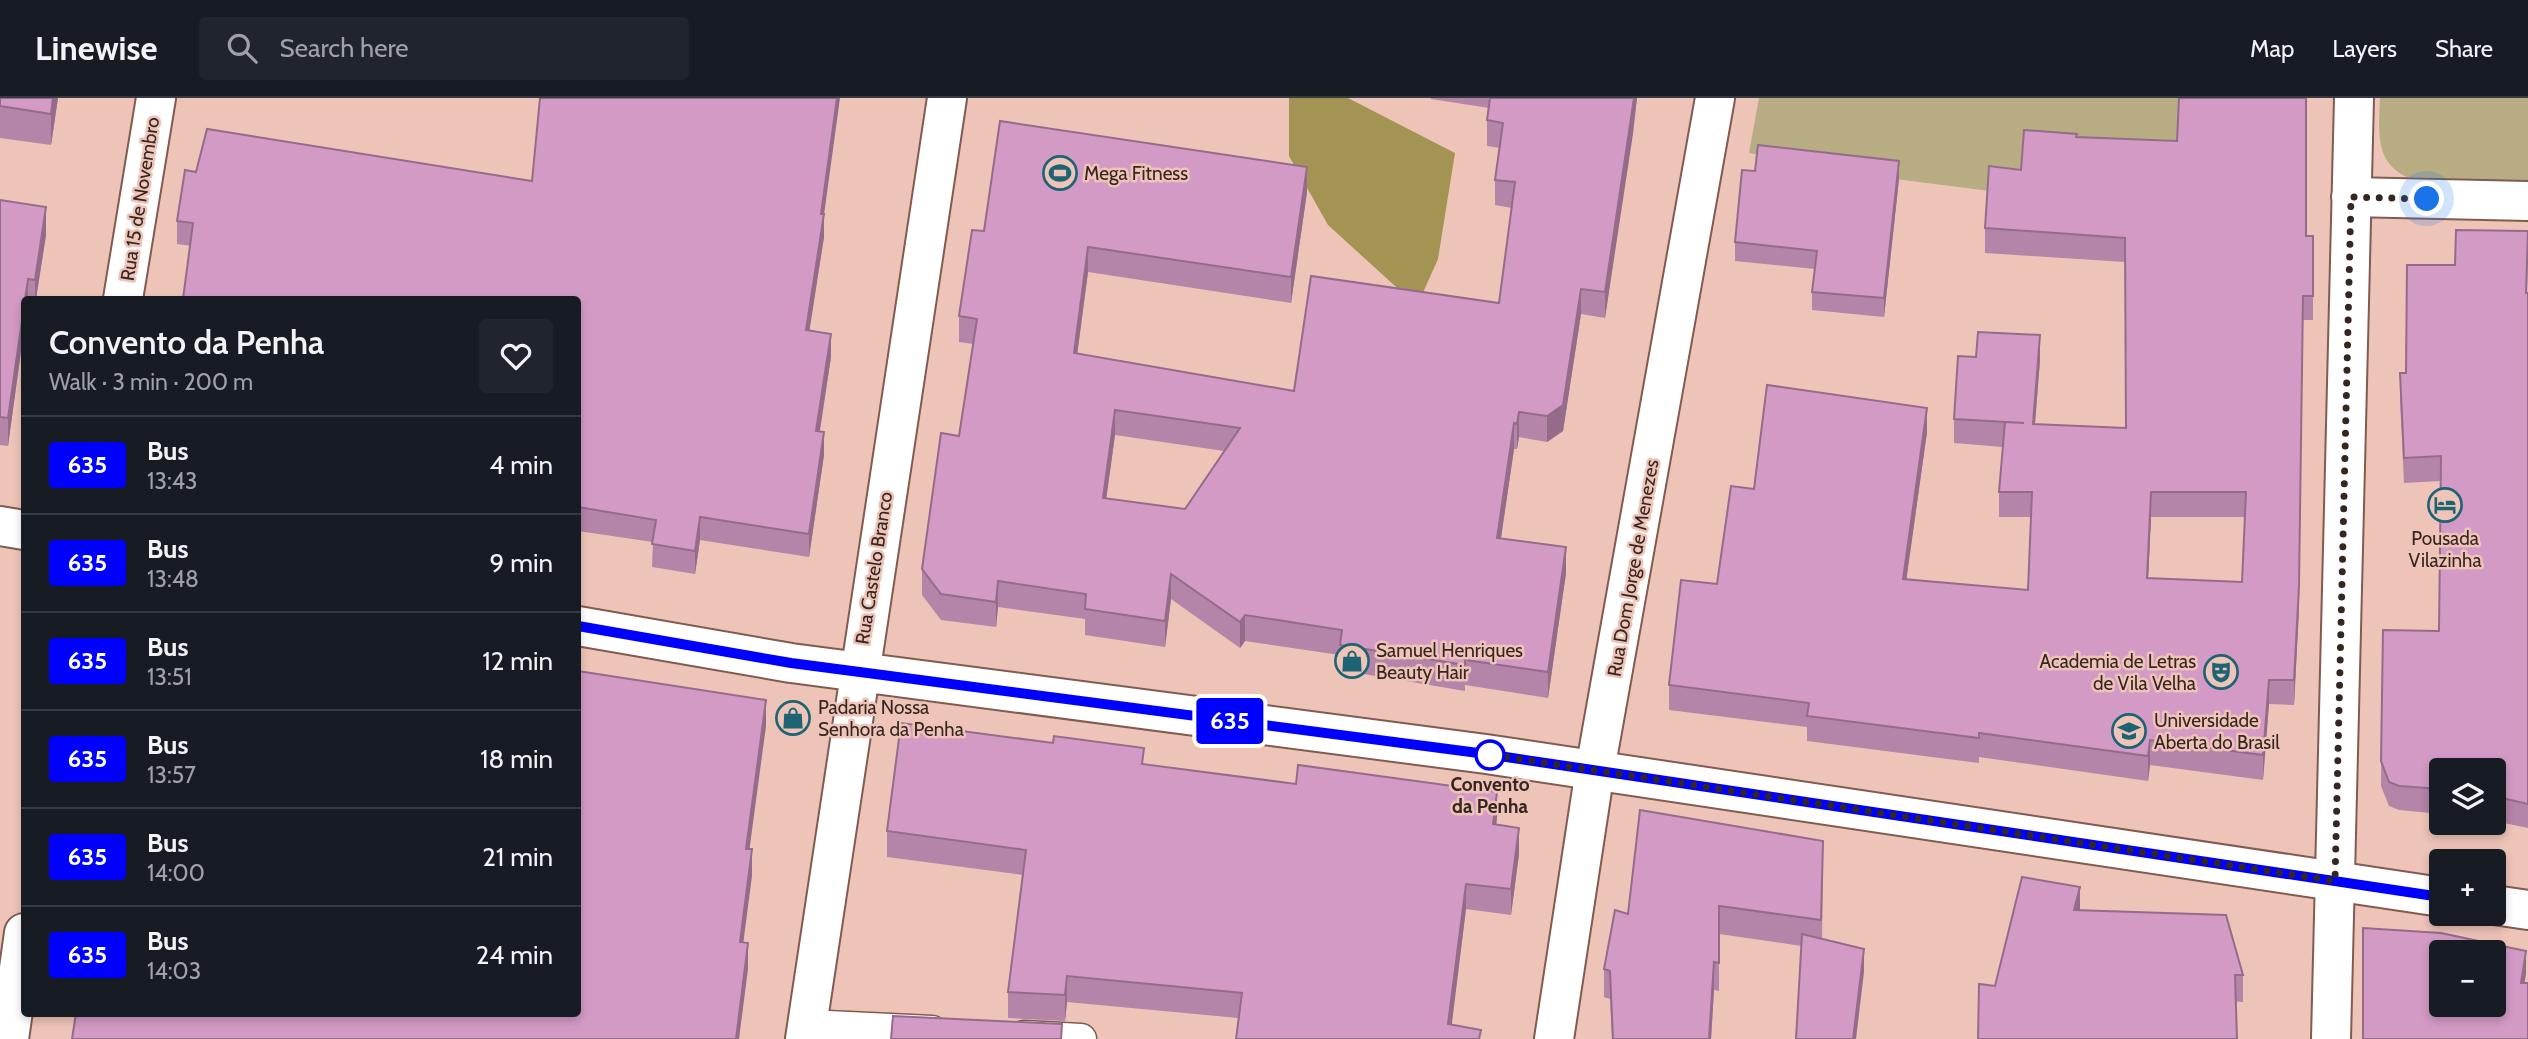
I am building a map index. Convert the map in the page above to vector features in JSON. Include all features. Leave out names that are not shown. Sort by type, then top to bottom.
[{"type":"main road","name":"Rua 15 de Novembro","points":[[123,296],[156,98]]},
{"type":"main road","name":"Rua Castelo Branco","points":[[806,1032],[858,672],[947,98]]},
{"type":"main road","name":"Rua Dom Jorge de Menezes","points":[[1554,1039],[1595,771],[1715,98]]},
{"type":"main road","points":[[2331,1039],[2354,98]]},
{"type":"main road","points":[[2351,197],[2528,201]]},
{"type":"main road","points":[[0,526],[21,530]]},
{"type":"main road","points":[[581,626],[858,672],[1595,771],[2429,895]]},
{"type":"main road","points":[[2506,907],[2528,910]]},
{"type":"main road","points":[[9,1039],[21,954]]},
{"type":"lane","points":[[806,1032],[960,1032]]},
{"type":"lane","points":[[999,1034],[1081,1039]]},
{"type":"shaded area","points":[[1289,98],[1348,98],[1455,153],[1438,259],[1417,306],[1328,225],[1289,156]]},
{"type":"shaded area","points":[[1759,98],[2181,98],[2177,165],[2021,195],[1903,180],[1749,153]]},
{"type":"shaded area","points":[[2380,98],[2528,98],[2528,181],[2407,177],[2396,171],[2384,154],[2381,144]]},
{"type":"building","points":[[0,98],[53,98],[51,114],[0,106]]},
{"type":"building","points":[[540,98],[837,98],[821,214],[824,214],[806,330],[831,334],[816,431],[824,432],[809,534],[700,517],[695,551],[652,544],[656,520],[581,508],[581,296],[183,296],[193,223],[177,221],[185,170],[196,172],[207,129],[532,181]]},
{"type":"building","points":[[1490,98],[1634,98],[1605,292],[1581,289],[1563,405],[1547,416],[1519,412],[1517,424],[1514,423],[1497,538],[1566,547],[1548,672],[1465,660],[1465,665],[1340,645],[1342,630],[1245,615],[1240,622],[1171,574],[1165,621],[1085,609],[1086,594],[998,581],[996,602],[941,594],[922,569],[941,433],[959,436],[977,319],[959,316],[972,230],[984,231],[1000,121],[1307,167],[1291,277],[1088,247],[1074,353],[1294,391],[1311,276],[1499,303],[1515,182],[1495,180],[1503,123],[1487,120]],"holes":[[[1115,410],[1240,428],[1185,509],[1103,498]]]},
{"type":"building","points":[[2179,98],[2306,98],[2306,236],[2313,236],[2313,296],[2303,296],[2299,585],[2294,680],[2269,680],[2263,755],[2150,740],[2148,756],[1979,733],[1979,738],[1807,716],[1809,703],[1669,685],[1681,580],[1717,584],[1731,486],[1754,489],[1767,385],[1927,408],[1903,579],[2028,590],[2032,492],[1999,492],[2005,422],[2024,423],[1954,419],[1958,356],[1976,357],[1978,332],[2040,335],[2033,424],[2126,428],[2125,238],[1985,228],[1989,166],[2021,170],[2024,130],[2077,134],[2076,137],[2177,141]],"holes":[[[2151,492],[2246,492],[2242,582],[2147,578]]]},
{"type":"building","points":[[1758,145],[1899,161],[1884,298],[1812,292],[1817,251],[1735,242],[1742,170],[1755,171]]},
{"type":"building","points":[[0,200],[46,207],[35,280],[28,279],[26,296],[21,296],[21,328],[8,418],[0,417]]},
{"type":"building","points":[[2456,230],[2528,231],[2528,804],[2506,799],[2506,758],[2429,758],[2429,788],[2399,786],[2389,782],[2381,761],[2383,630],[2439,631],[2441,456],[2404,458],[2400,373],[2406,373],[2407,265],[2455,265]]},
{"type":"building","points":[[581,671],[766,700],[746,849],[752,849],[740,942],[748,943],[736,1039],[72,1039],[75,1017],[581,1017]]},
{"type":"building","points":[[901,723],[1053,743],[1054,736],[1144,748],[1142,764],[1296,784],[1298,765],[1497,792],[1493,824],[1519,828],[1511,889],[1466,884],[1448,1024],[1481,1030],[1479,1039],[1236,1039],[1242,993],[1067,976],[1065,995],[1008,992],[1026,850],[887,831]]},
{"type":"building","points":[[1640,810],[1823,841],[1821,920],[1719,906],[1719,963],[1714,962],[1709,1039],[1613,1039],[1610,971],[1604,969],[1615,910],[1628,914]]},
{"type":"building","points":[[2022,877],[2080,887],[2074,910],[2226,915],[2243,975],[2235,975],[2237,1039],[1978,1039],[1979,984],[1995,986]]},
{"type":"building","points":[[2363,928],[2441,933],[2474,940],[2429,940],[2429,1017],[2506,1017],[2506,947],[2526,951],[2521,983],[2528,983],[2528,1039],[2363,1039]]},
{"type":"building","points":[[1802,934],[1864,949],[1853,1039],[1796,1039]]},
{"type":"building","points":[[893,1016],[1062,1024],[1061,1039],[891,1039]]},
{"type":"bus line","name":"635","points":[[581,627],[791,663],[1486,754],[2429,895]]},
{"type":"place","name":"Mega Fitness","points":[[1060,173]]},
{"type":"place","name":"Pousada Vilazinha","points":[[2445,505]]},
{"type":"place","name":"Samuel Henriques Beauty Hair","points":[[1352,661]]},
{"type":"place","name":"Academia de Letras de Vila Velha","points":[[2221,672]]},
{"type":"place","name":"Padaria Nossa Senhora da Penha","points":[[793,718]]},
{"type":"place","name":"Universidade Aberta do Brasil","points":[[2129,731]]},
{"type":"place","name":"Convento da Penha","points":[[1490,755]]},
{"type":"route","points":[[1490,755],[1486,754],[2335,881],[2351,197],[2427,199]]}]
